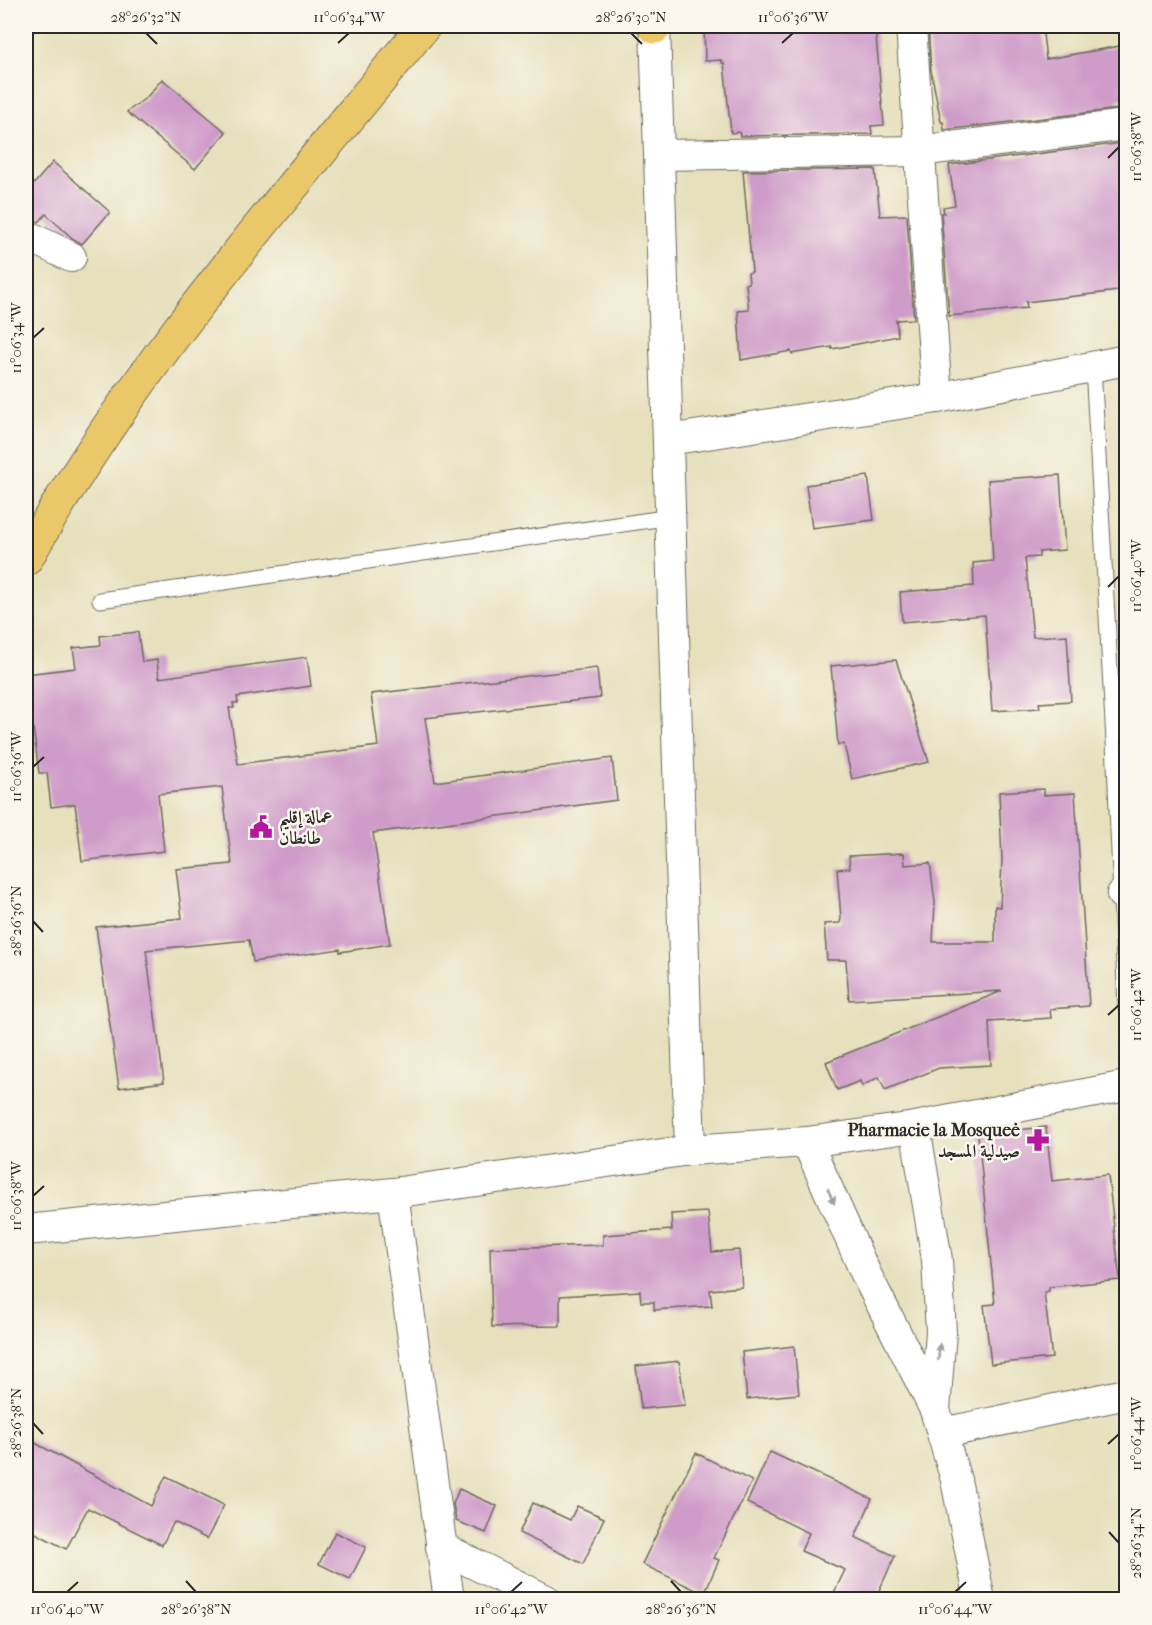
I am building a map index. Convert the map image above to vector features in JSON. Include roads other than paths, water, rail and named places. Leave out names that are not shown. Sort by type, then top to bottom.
[{"type":"main road","points":[[26,559],[78,472],[188,316],[424,26]]},
{"type":"street","points":[[654,26],[690,1150]]},
{"type":"street","points":[[910,26],[937,398]]},
{"type":"street","points":[[658,154],[919,150],[1126,125]]},
{"type":"street","points":[[26,235],[71,257]]},
{"type":"street","points":[[669,440],[937,398],[1126,360]]},
{"type":"street","points":[[26,1230],[393,1193],[690,1150],[807,1142],[915,1127],[1126,1086]]},
{"type":"street","points":[[915,1127],[938,1260],[941,1332],[939,1422]]},
{"type":"street","points":[[807,1142],[866,1274],[939,1422],[956,1480],[980,1599]]},
{"type":"street","points":[[393,1193],[449,1599]]},
{"type":"street","points":[[939,1422],[1126,1394]]},
{"type":"street","points":[[441,1547],[546,1599]]},
{"type":"lane","points":[[1093,366],[1120,740],[1126,1007]]},
{"type":"lane","points":[[100,600],[671,517]]},
{"type":"place","name":"عمالة إقليم طانطان","points":[[261,827]]},
{"type":"place","name":"Pharmacie la Mosqueė صيدلية المسجد","points":[[1038,1140]]}]
